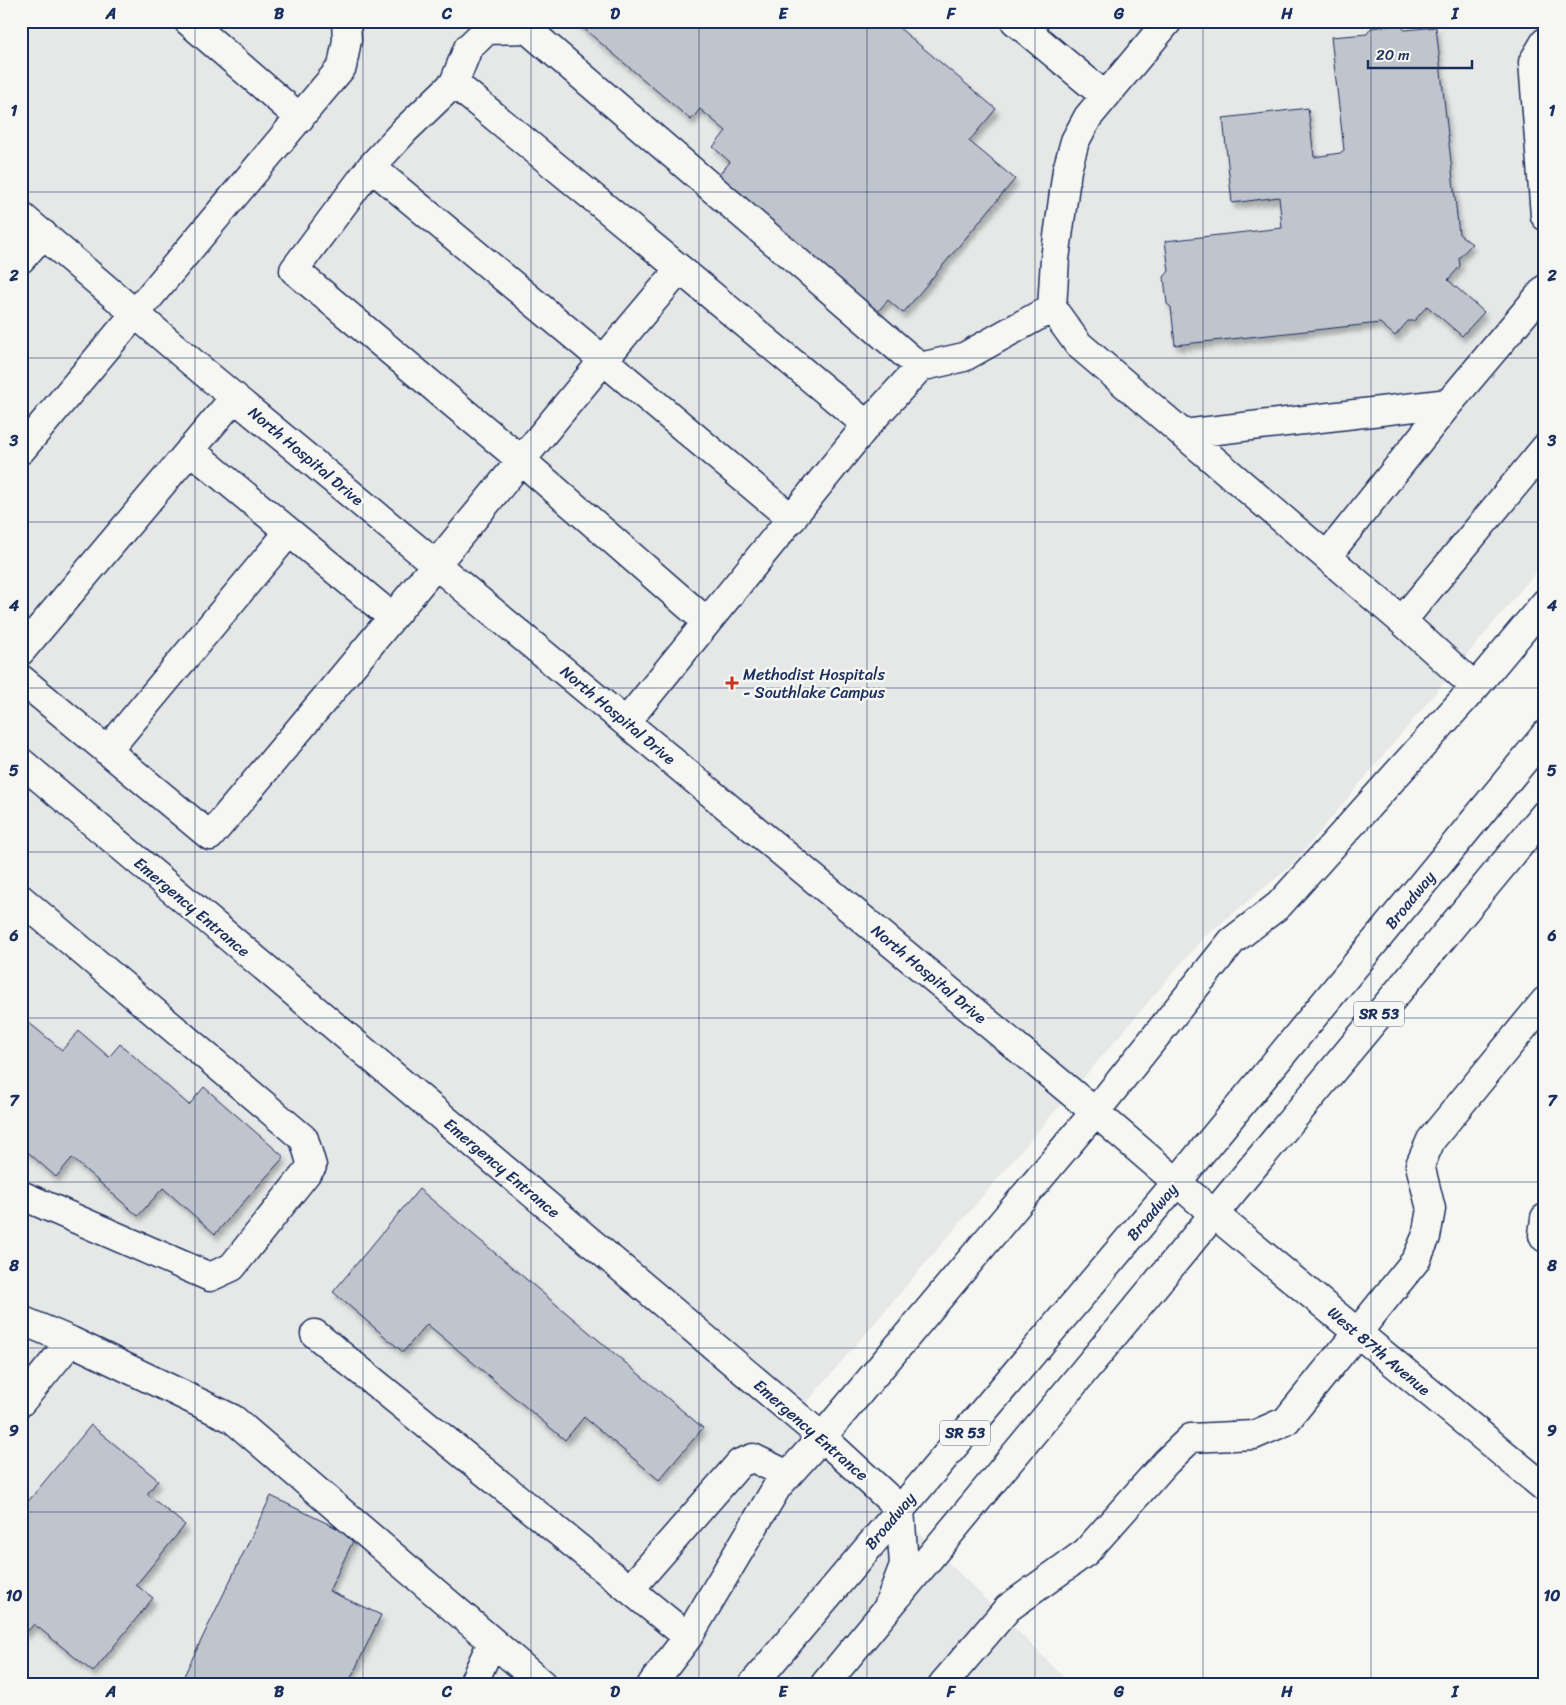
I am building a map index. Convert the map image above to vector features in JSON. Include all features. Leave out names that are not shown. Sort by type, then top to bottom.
[{"type":"street","points":[[188,21],[300,118]]},
{"type":"street","points":[[21,450],[342,67],[347,40],[346,21]]},
{"type":"street","points":[[1015,21],[1105,96]]},
{"type":"street","points":[[1168,21],[1088,117],[1075,141],[1067,170],[1054,259],[1052,308],[1078,344],[1402,621],[1475,687]]},
{"type":"street","points":[[1540,21],[1545,25]]},
{"type":"street","points":[[708,622],[521,460],[294,270],[371,167],[405,130],[454,83],[468,48],[487,30],[527,29],[920,367]]},
{"type":"street","points":[[1545,42],[1533,62],[1545,216]]},
{"type":"street","points":[[454,83],[867,425]]},
{"type":"street","points":[[371,167],[792,520]]},
{"type":"street","name":"North Hospital Drive","points":[[21,216],[235,397],[1095,1112],[1214,1214]]},
{"type":"street","points":[[21,259],[43,234]]},
{"type":"street","points":[[21,679],[210,836],[392,618],[602,359],[680,269]]},
{"type":"street","points":[[1326,556],[1449,403],[1545,289]]},
{"type":"street","points":[[626,722],[792,520],[867,425],[920,367],[964,357],[1052,308]]},
{"type":"street","points":[[21,651],[235,397]]},
{"type":"street","points":[[1183,434],[1449,403]]},
{"type":"street","points":[[1402,621],[1545,448]]},
{"type":"street","points":[[190,450],[392,618]]},
{"type":"street","points":[[107,751],[289,532]]},
{"type":"street","points":[[652,1684],[688,1637],[777,1487],[822,1437],[1095,1112],[1232,941],[1280,905],[1475,687],[1545,603]]},
{"type":"street","name":"Broadway","points":[[753,1684],[1178,1182],[1545,736]]},
{"type":"street","name":"Emergency Entrance","points":[[21,762],[822,1437],[900,1509]]},
{"type":"street","name":"SR 53","points":[[825,1684],[1545,814]]},
{"type":"street","points":[[21,899],[304,1139],[312,1166],[232,1267],[210,1277],[21,1195]]},
{"type":"street","points":[[951,1681],[1008,1608],[1086,1552],[1166,1462],[1191,1438],[1254,1435],[1286,1421],[1416,1260],[1426,1237],[1431,1209],[1420,1165],[1431,1140],[1545,1001]]},
{"type":"street","name":"West 87th Avenue","points":[[1214,1214],[1545,1488]]},
{"type":"street","points":[[1545,1218],[1543,1234],[1545,1238]]},
{"type":"street","points":[[21,1320],[71,1341],[233,1419],[542,1684]]},
{"type":"street","points":[[315,1334],[688,1637]]},
{"type":"street","points":[[21,1402],[71,1341]]},
{"type":"street","points":[[630,1590],[740,1463],[753,1458],[788,1475]]},
{"type":"street","points":[[886,1610],[904,1566],[900,1509]]},
{"type":"street","points":[[473,1684],[492,1642]]},
{"type":"shaded area","name":"Methodist Hospitals - Southlake Campus","points":[[21,21],[1545,21],[1545,561],[1293,864],[1202,939],[796,1415],[822,1437],[1071,1684],[21,1684]]},
{"type":"building","points":[[575,21],[891,21],[996,109],[969,141],[1015,179],[903,313],[888,300],[872,318],[712,183],[730,162],[713,147],[726,131],[700,109],[691,120]]},
{"type":"building","points":[[1399,25],[1405,30],[1436,27],[1459,234],[1472,244],[1459,258],[1460,266],[1448,280],[1484,312],[1462,336],[1427,306],[1414,321],[1408,321],[1395,336],[1380,323],[1175,345],[1171,307],[1167,304],[1164,277],[1169,271],[1165,241],[1282,228],[1279,197],[1232,203],[1223,118],[1308,108],[1314,157],[1340,153],[1344,150],[1331,37],[1367,34],[1371,28]]},
{"type":"building","points":[[28,1022],[62,1050],[79,1031],[109,1057],[120,1044],[189,1105],[204,1087],[284,1157],[215,1234],[163,1188],[138,1216],[72,1158],[56,1177],[21,1146],[21,1030]]},
{"type":"building","points":[[419,1189],[703,1428],[659,1480],[584,1417],[565,1440],[427,1324],[403,1352],[333,1292]]},
{"type":"building","points":[[91,1425],[158,1480],[147,1494],[185,1525],[136,1585],[153,1598],[93,1672],[34,1624],[25,1634],[21,1631],[21,1510]]},
{"type":"building","points":[[271,1496],[355,1537],[329,1591],[381,1615],[348,1684],[180,1684]]},
{"type":"place","name":"Methodist Hospitals - Southlake Campus","points":[[732,683]]}]
